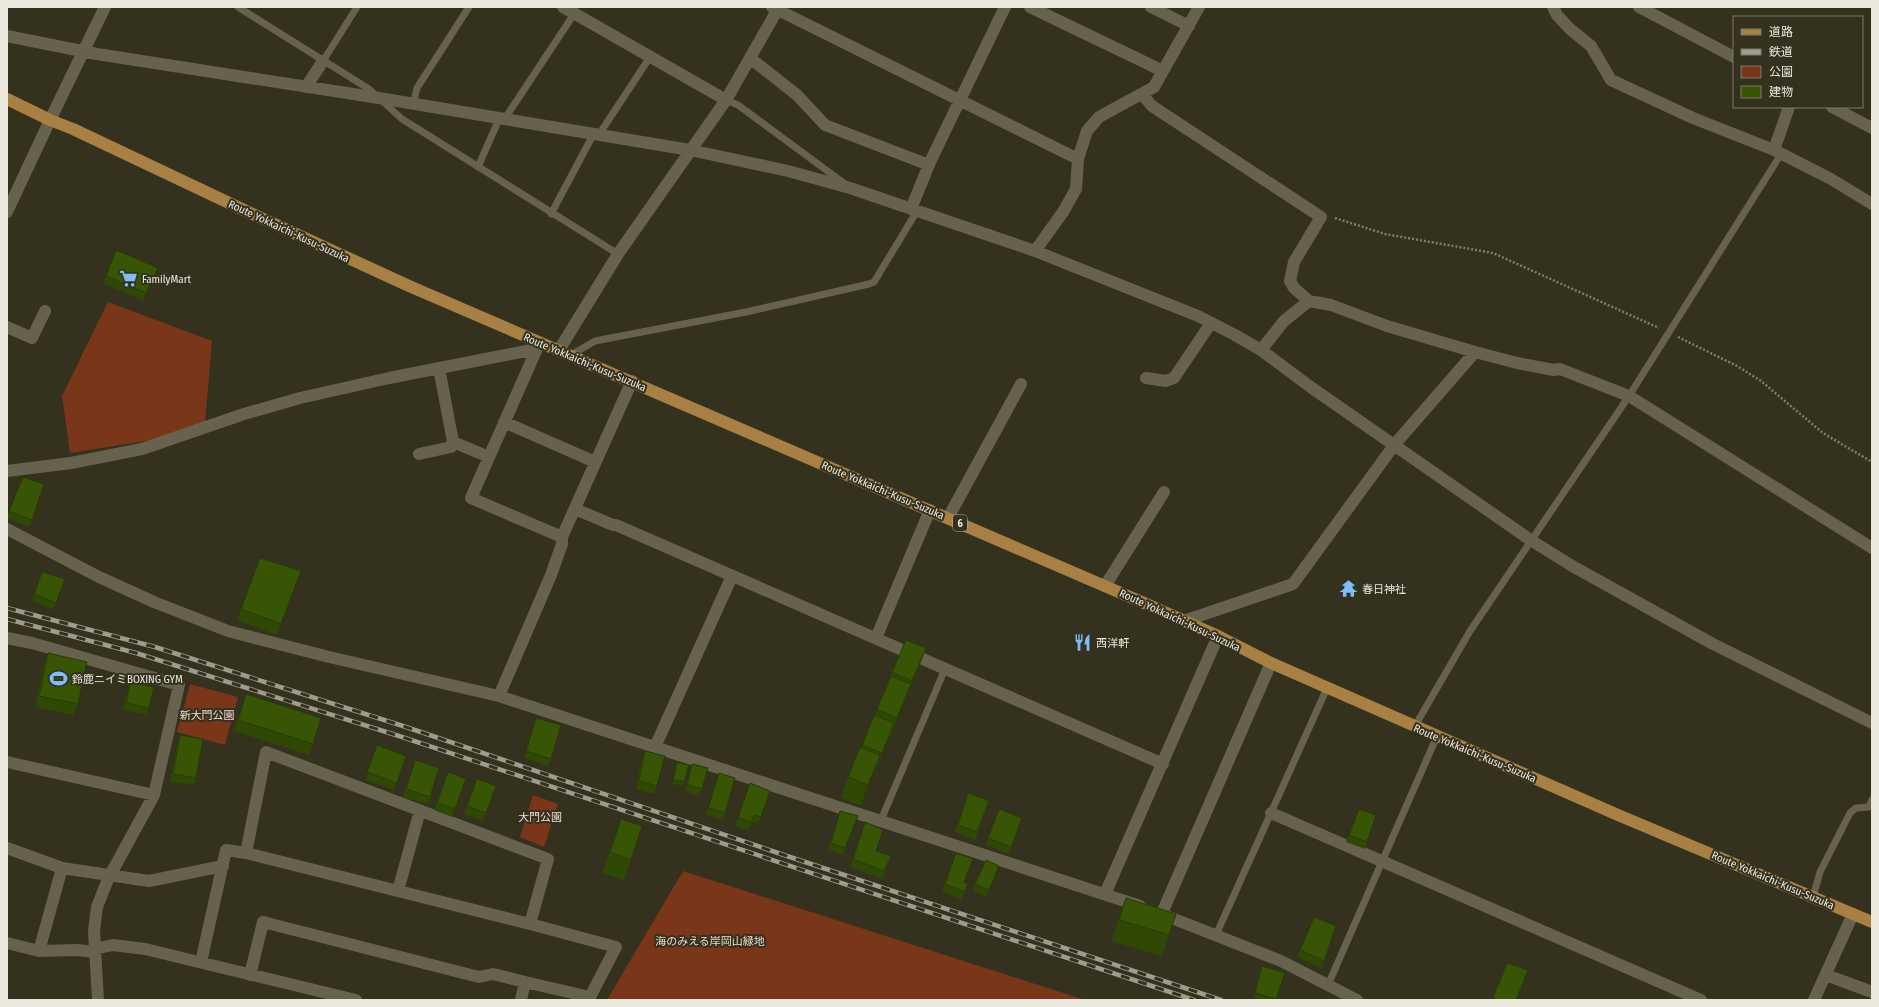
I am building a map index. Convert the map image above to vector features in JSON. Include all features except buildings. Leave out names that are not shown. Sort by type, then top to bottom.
[{"type":"main road","name":"Route Yokkaichi-Kusu-Suzuka","points":[[7,99],[538,346],[559,350],[632,381],[1184,621],[1218,636],[1271,663],[1437,736],[1872,922]]},
{"type":"street","points":[[7,212],[105,7]]},
{"type":"street","points":[[563,7],[726,100]]},
{"type":"street","points":[[914,210],[929,165],[1005,7]]},
{"type":"street","points":[[1030,7],[1162,71]]},
{"type":"street","points":[[1151,7],[1189,26]]},
{"type":"street","points":[[1035,251],[1063,212],[1076,189],[1078,159],[1087,131],[1099,117],[1154,87],[1199,7]]},
{"type":"street","points":[[1553,7],[1557,15],[1570,29],[1591,46],[1610,80],[1693,118],[1778,152],[1831,179],[1872,204]]},
{"type":"street","points":[[1639,7],[1733,56]]},
{"type":"street","points":[[559,350],[618,254],[726,100],[776,8],[959,101],[1078,159]]},
{"type":"street","points":[[7,36],[84,50],[97,54],[379,98],[595,136],[690,150],[788,171],[850,188],[1035,251],[1211,322],[1261,350],[1312,388],[1395,444],[1532,541],[1713,644],[1872,723]]},
{"type":"street","points":[[750,58],[797,95],[825,125],[929,165]]},
{"type":"street","points":[[306,87],[323,61]]},
{"type":"street","points":[[1142,94],[1152,106],[1321,217],[1294,262],[1290,281],[1294,288],[1309,301],[1331,305],[1387,326],[1475,352],[1517,363],[1554,370],[1560,369],[1630,396],[1872,548]]},
{"type":"street","points":[[1778,152],[1789,108]]},
{"type":"street","points":[[1834,108],[1872,128]]},
{"type":"street","points":[[1261,350],[1284,321],[1309,301]]},
{"type":"street","points":[[7,327],[32,338],[45,311]]},
{"type":"street","points":[[1146,378],[1166,381],[1174,378],[1211,322]]},
{"type":"street","points":[[7,471],[71,463],[142,449],[244,414],[300,398],[538,346]]},
{"type":"street","points":[[538,346],[471,498],[562,537]]},
{"type":"street","points":[[1184,621],[1293,584],[1395,444],[1475,352]]},
{"type":"street","points":[[419,454],[451,447],[454,442],[439,368]]},
{"type":"street","points":[[499,696],[551,575],[562,544],[562,537],[632,381]]},
{"type":"street","points":[[948,518],[1021,384]]},
{"type":"street","points":[[504,422],[595,462]]},
{"type":"street","points":[[454,442],[489,457]]},
{"type":"street","points":[[1104,586],[1164,492]]},
{"type":"street","points":[[575,508],[1163,764]]},
{"type":"street","points":[[876,638],[930,510]]},
{"type":"street","points":[[7,529],[99,577],[154,602],[228,631],[329,657],[499,696],[881,820],[1162,913],[1281,961],[1357,1000]]},
{"type":"street","points":[[655,747],[732,576]]},
{"type":"street","points":[[1105,894],[1218,636]]},
{"type":"street","points":[[7,638],[32,643],[179,685],[154,795],[110,875],[97,907],[94,931],[94,950],[98,1000]]},
{"type":"street","points":[[1162,913],[1271,663]]},
{"type":"street","points":[[246,854],[266,752],[548,859],[530,924]]},
{"type":"street","points":[[7,762],[154,795]]},
{"type":"street","points":[[398,891],[420,810]]},
{"type":"street","points":[[1271,813],[1701,1000]]},
{"type":"street","points":[[7,848],[62,868],[149,881],[223,866]]},
{"type":"street","points":[[201,962],[226,850],[398,891],[616,947],[590,997],[493,974],[479,977],[263,922],[250,975]]},
{"type":"street","points":[[38,950],[62,868]]},
{"type":"street","points":[[1814,1000],[1853,914]]},
{"type":"street","points":[[7,943],[38,950],[94,950],[113,945],[145,949],[356,1000]]},
{"type":"street","points":[[1826,975],[1872,992]]},
{"type":"street","points":[[521,1000],[525,982]]},
{"type":"lane","points":[[238,7],[248,10],[369,90],[402,119],[551,214],[618,254]]},
{"type":"lane","points":[[323,61],[357,7]]},
{"type":"lane","points":[[413,104],[417,88],[470,7]]},
{"type":"lane","points":[[478,167],[501,120],[574,14]]},
{"type":"lane","points":[[551,214],[595,136],[650,58]]},
{"type":"lane","points":[[726,100],[738,105],[850,188]]},
{"type":"lane","points":[[1415,726],[1470,631],[1630,396],[1778,152]]},
{"type":"lane","points":[[571,355],[594,341],[746,312],[874,282],[914,210]]},
{"type":"lane","points":[[881,820],[945,669]]},
{"type":"lane","points":[[1216,935],[1327,688]]},
{"type":"lane","points":[[1328,985],[1437,736]]},
{"type":"lane","points":[[1813,897],[1820,872],[1850,813],[1856,808],[1869,807],[1872,800]]},
{"type":"path","points":[[1321,217],[1330,216],[1385,234],[1493,253],[1669,332],[1737,366],[1761,381],[1823,433],[1872,462]]},
{"type":"green space","points":[[108,302],[212,341],[205,423],[158,439],[70,453],[62,396]]},
{"type":"green space","name":"新大門公園","points":[[190,684],[238,697],[225,745],[177,732]]},
{"type":"green space","name":"大門公園","points":[[533,795],[558,804],[544,847],[520,837]]},
{"type":"green space","name":"海のみえる岸岡山緑地","points":[[683,871],[1085,1000],[607,1000]]},
{"type":"railway","points":[[7,608],[155,647],[403,726],[784,855],[1221,1000]]},
{"type":"railway","points":[[7,619],[136,653],[399,736],[1194,1000]]},
{"type":"place","name":"FamilyMart","points":[[129,279]]},
{"type":"place","name":"春日神社","points":[[1349,589]]},
{"type":"place","name":"西洋軒","points":[[1083,643]]},
{"type":"place","name":"鈴鹿ニイミBOXING GYM","points":[[59,679]]}]
